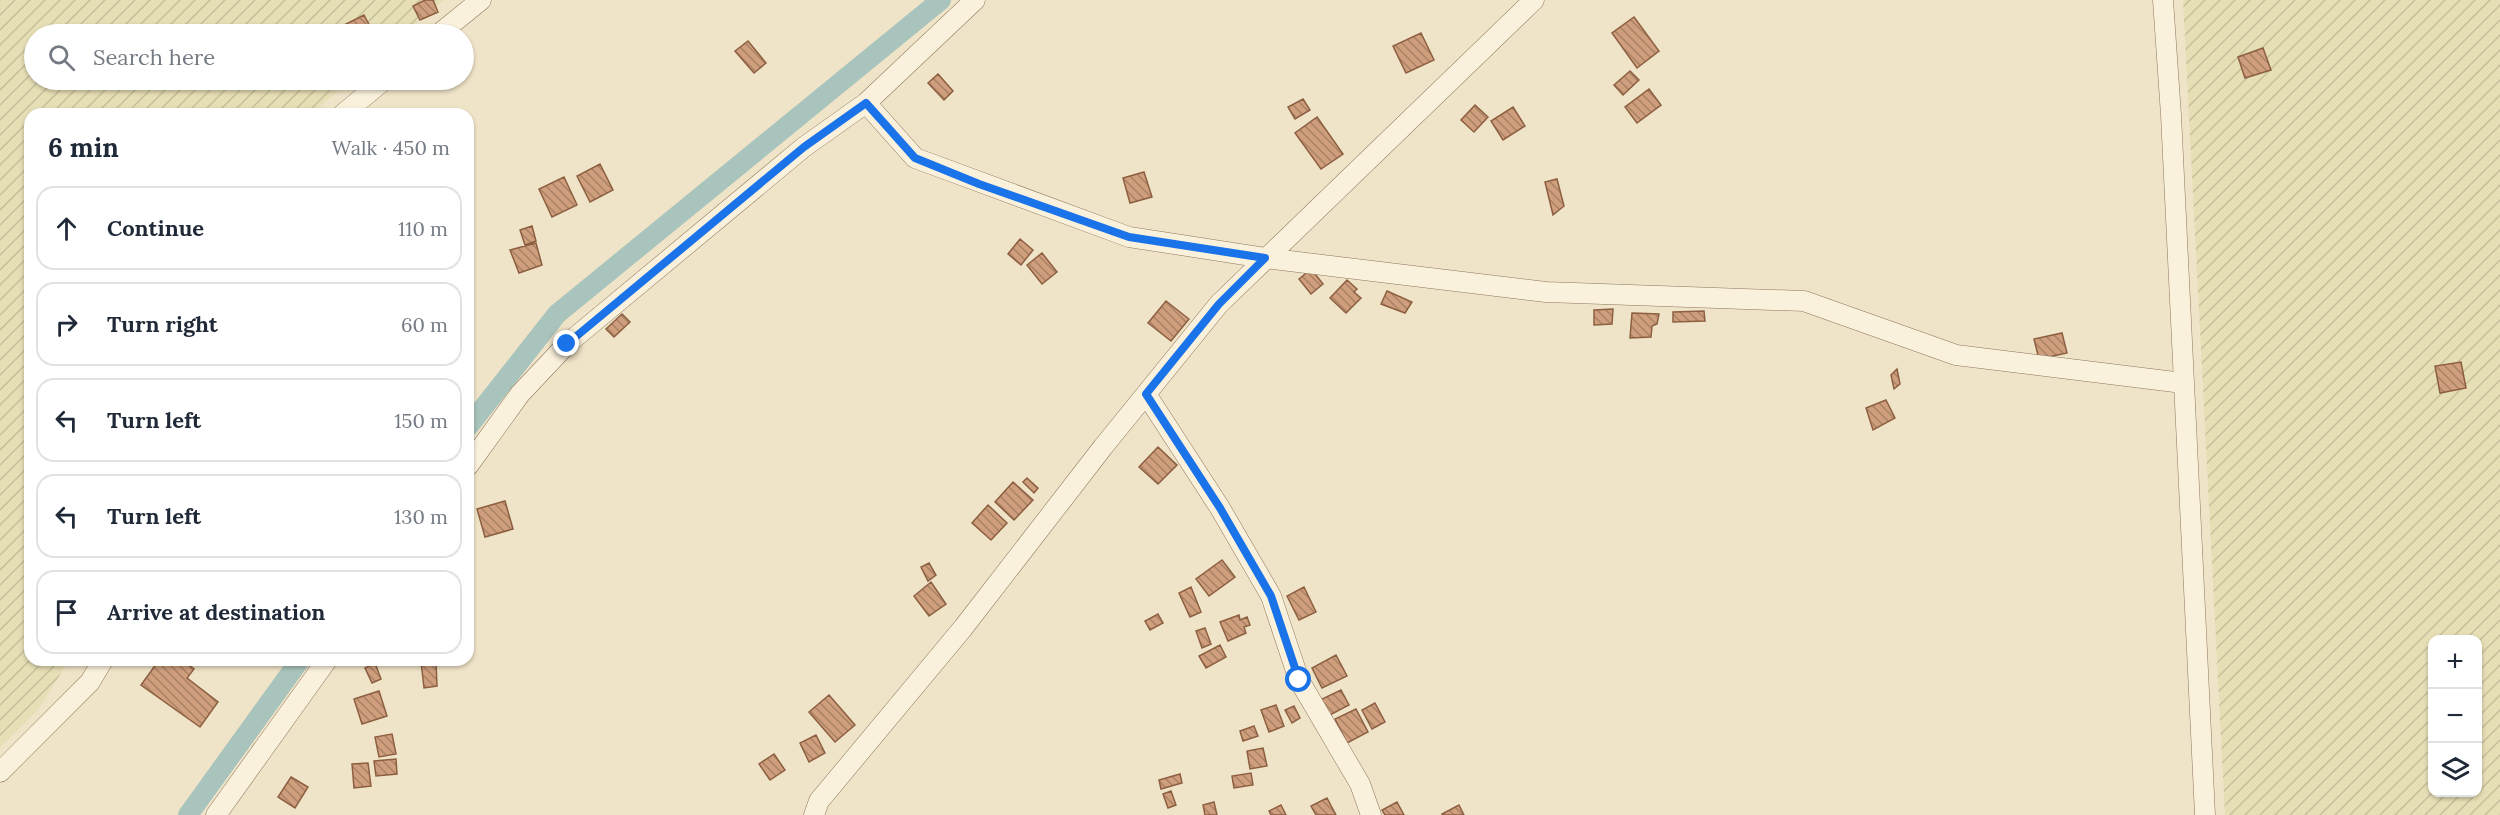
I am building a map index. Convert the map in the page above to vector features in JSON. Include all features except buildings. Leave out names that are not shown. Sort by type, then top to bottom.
[{"type":"street","points":[[451,24],[481,0]]},
{"type":"street","points":[[474,458],[520,394],[567,344],[804,147],[866,103],[975,0]]},
{"type":"street","points":[[814,815],[819,801],[963,628],[1219,304],[1534,0]]},
{"type":"street","points":[[2163,0],[2172,115],[2205,815]]},
{"type":"street","points":[[350,108],[372,90]]},
{"type":"street","points":[[866,103],[915,158],[979,184],[1129,237],[1265,258],[1546,292],[1804,301],[1956,355],[2183,383]]},
{"type":"street","points":[[1146,394],[1220,508],[1271,596],[1299,680],[1360,784],[1371,815]]},
{"type":"street","points":[[0,772],[90,682],[99,666]]},
{"type":"street","points":[[216,815],[323,666]]},
{"type":"shaded area","points":[[0,0],[444,0],[415,24],[24,24],[24,90],[339,90],[318,108],[24,108],[24,666],[65,666],[39,709],[0,748]]},
{"type":"shaded area","points":[[2183,0],[2500,0],[2500,815],[2225,815]]},
{"type":"waterway","points":[[474,419],[557,314],[941,0]]},
{"type":"waterway","points":[[188,815],[296,666]]},
{"type":"route","points":[[567,344],[804,147],[866,103],[915,158],[979,184],[1129,237],[1265,258],[1219,304],[1146,394],[1220,508],[1271,596],[1299,680]]}]
